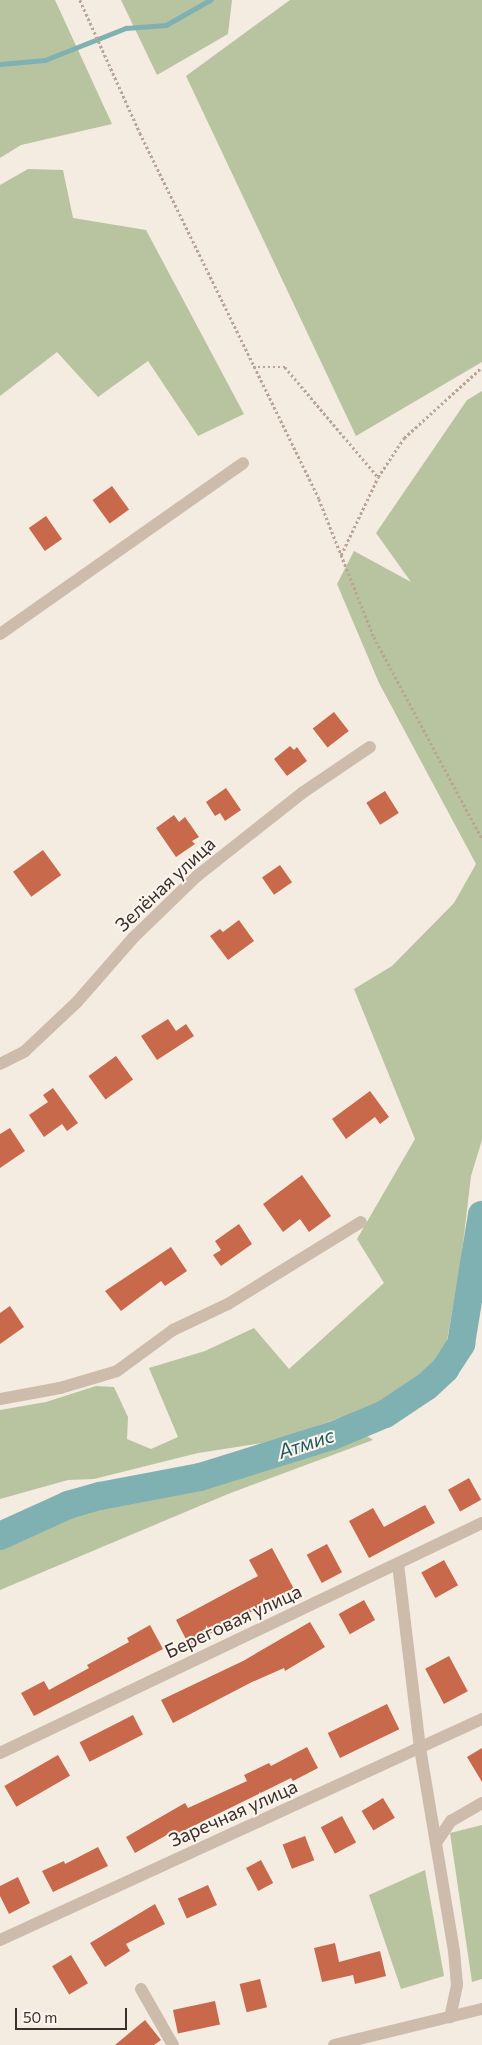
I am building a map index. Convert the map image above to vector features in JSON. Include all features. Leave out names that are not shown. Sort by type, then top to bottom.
[{"type":"street","points":[[0,634],[243,463]]},
{"type":"street","name":"Зелёная улица","points":[[0,1064],[25,1051],[77,1002],[133,938],[197,876],[302,792],[370,747]]},
{"type":"street","points":[[0,1399],[60,1388],[117,1371],[173,1330],[228,1304],[361,1222]]},
{"type":"street","name":"Береговая улица","points":[[0,1753],[482,1523]]},
{"type":"street","points":[[398,1564],[420,1748],[454,1951],[457,1985],[450,2017]]},
{"type":"street","name":"Заречная улица","points":[[0,1940],[482,1719]]},
{"type":"street","points":[[436,1843],[452,1821],[482,1802]]},
{"type":"street","points":[[141,1989],[173,2045]]},
{"type":"street","points":[[334,2045],[482,2009]]},
{"type":"path","points":[[80,0],[253,367],[319,499],[374,637],[482,838]]},
{"type":"path","points":[[253,367],[285,367],[378,477]]},
{"type":"path","points":[[341,555],[378,477],[404,438],[482,368]]},
{"type":"green space","points":[[0,0],[55,0],[112,124],[21,145],[0,158]]},
{"type":"green space","points":[[121,0],[232,0],[228,34],[157,75]]},
{"type":"green space","points":[[290,0],[482,0],[482,362],[356,436],[186,76]]},
{"type":"green space","points":[[28,169],[63,170],[73,218],[146,230],[244,414],[198,436],[148,361],[98,397],[57,352],[0,396],[0,185]]},
{"type":"green space","points":[[482,391],[482,1140],[471,1176],[461,1261],[445,1352],[437,1365],[403,1389],[369,1407],[306,1430],[262,1443],[198,1453],[94,1479],[68,1480],[0,1499],[0,1410],[46,1402],[96,1386],[114,1387],[128,1417],[127,1439],[151,1449],[178,1437],[149,1368],[205,1351],[254,1328],[289,1369],[384,1283],[357,1239],[415,1139],[354,989],[392,966],[454,903],[476,864],[379,683],[337,584],[354,551],[411,582],[376,533],[467,400]]},
{"type":"green space","points":[[361,1432],[373,1440],[228,1494],[0,1590],[0,1542],[33,1532],[81,1508],[112,1503],[151,1489],[193,1488],[249,1473]]},
{"type":"green space","points":[[482,1825],[482,1979],[472,1982],[450,1833]]},
{"type":"green space","points":[[425,1870],[444,1976],[401,1989],[369,1895]]},
{"type":"building","points":[[112,486],[129,509],[110,524],[93,500]]},
{"type":"building","points":[[46,516],[62,539],[45,551],[29,528]]},
{"type":"building","points":[[334,712],[349,731],[327,748],[313,729]]},
{"type":"building","points":[[290,746],[294,750],[297,747],[307,761],[287,776],[274,759]]},
{"type":"building","points":[[226,788],[241,810],[225,821],[220,813],[215,816],[206,802]]},
{"type":"building","points":[[385,791],[399,813],[380,825],[366,803]]},
{"type":"building","points":[[174,815],[179,822],[185,817],[199,837],[192,841],[195,844],[176,857],[156,828]]},
{"type":"building","points":[[43,850],[61,875],[31,897],[13,872]]},
{"type":"building","points":[[280,865],[292,882],[274,895],[262,878]]},
{"type":"building","points":[[239,920],[254,941],[228,960],[210,936],[220,929],[223,932]]},
{"type":"building","points":[[168,1019],[176,1031],[186,1024],[194,1036],[157,1060],[141,1036]]},
{"type":"building","points":[[116,1056],[133,1079],[106,1099],[88,1076]]},
{"type":"building","points":[[53,1088],[78,1123],[67,1131],[62,1124],[44,1137],[29,1115],[48,1102],[43,1095]]},
{"type":"building","points":[[370,1091],[389,1117],[380,1124],[375,1117],[346,1139],[332,1119]]},
{"type":"building","points":[[10,1128],[25,1151],[0,1168],[0,1134]]},
{"type":"building","points":[[302,1175],[331,1216],[309,1232],[300,1219],[283,1232],[263,1204]]},
{"type":"building","points":[[239,1224],[252,1244],[221,1266],[213,1255],[221,1250],[215,1241]]},
{"type":"building","points":[[171,1247],[187,1271],[165,1286],[161,1281],[121,1311],[105,1291]]},
{"type":"building","points":[[10,1306],[24,1327],[0,1344],[0,1313]]},
{"type":"building","points":[[469,1478],[481,1500],[460,1512],[448,1490]]},
{"type":"building","points":[[425,1505],[435,1523],[369,1558],[349,1521],[373,1508],[384,1527]]},
{"type":"building","points":[[327,1544],[342,1572],[322,1583],[307,1555]]},
{"type":"building","points":[[272,1548],[294,1589],[189,1645],[176,1620],[258,1576],[249,1560]]},
{"type":"building","points":[[444,1560],[458,1585],[435,1598],[421,1573]]},
{"type":"building","points":[[364,1600],[375,1620],[350,1634],[339,1614]]},
{"type":"building","points":[[310,1622],[325,1647],[285,1671],[284,1668],[252,1682],[173,1723],[161,1700],[243,1661]]},
{"type":"building","points":[[150,1625],[163,1649],[34,1716],[21,1693],[44,1681],[49,1690],[89,1668],[87,1665],[129,1642],[127,1638]]},
{"type":"building","points":[[449,1656],[468,1691],[444,1704],[425,1669]]},
{"type":"building","points":[[387,1704],[399,1729],[340,1758],[328,1733]]},
{"type":"building","points":[[133,1715],[143,1735],[90,1762],[80,1742]]},
{"type":"building","points":[[307,1747],[318,1768],[293,1781],[291,1778],[173,1836],[172,1832],[135,1853],[126,1837],[185,1803],[188,1808],[247,1781],[244,1775],[269,1763],[271,1766]]},
{"type":"building","points":[[482,1748],[482,1782],[467,1757]]},
{"type":"building","points":[[58,1755],[70,1776],[16,1807],[4,1786]]},
{"type":"building","points":[[383,1798],[395,1818],[373,1831],[362,1811]]},
{"type":"building","points":[[342,1816],[356,1842],[335,1854],[321,1827]]},
{"type":"building","points":[[305,1836],[314,1860],[292,1869],[283,1845]]},
{"type":"building","points":[[98,1847],[108,1866],[53,1892],[42,1871],[64,1861],[65,1864]]},
{"type":"building","points":[[261,1860],[273,1883],[258,1891],[246,1868]]},
{"type":"building","points":[[18,1877],[30,1903],[9,1914],[0,1896],[0,1886]]},
{"type":"building","points":[[208,1885],[217,1905],[187,1919],[178,1898]]},
{"type":"building","points":[[155,1904],[165,1924],[126,1944],[130,1951],[105,1967],[90,1943]]},
{"type":"building","points":[[335,1943],[339,1962],[380,1951],[386,1976],[355,1984],[353,1975],[322,1982],[314,1948]]},
{"type":"building","points":[[71,1955],[88,1983],[69,1995],[52,1966]]},
{"type":"building","points":[[260,1979],[267,2007],[247,2012],[240,1984]]},
{"type":"building","points":[[215,2001],[220,2024],[178,2033],[173,2010]]},
{"type":"building","points":[[145,2020],[161,2040],[154,2045],[115,2045]]},
{"type":"waterway","points":[[0,64],[45,60],[126,28],[166,25],[210,0]]},
{"type":"waterway","name":"Атмис","points":[[0,1536],[68,1505],[100,1496],[200,1477],[332,1436],[385,1414],[427,1386],[445,1369],[461,1344],[482,1215]]}]
